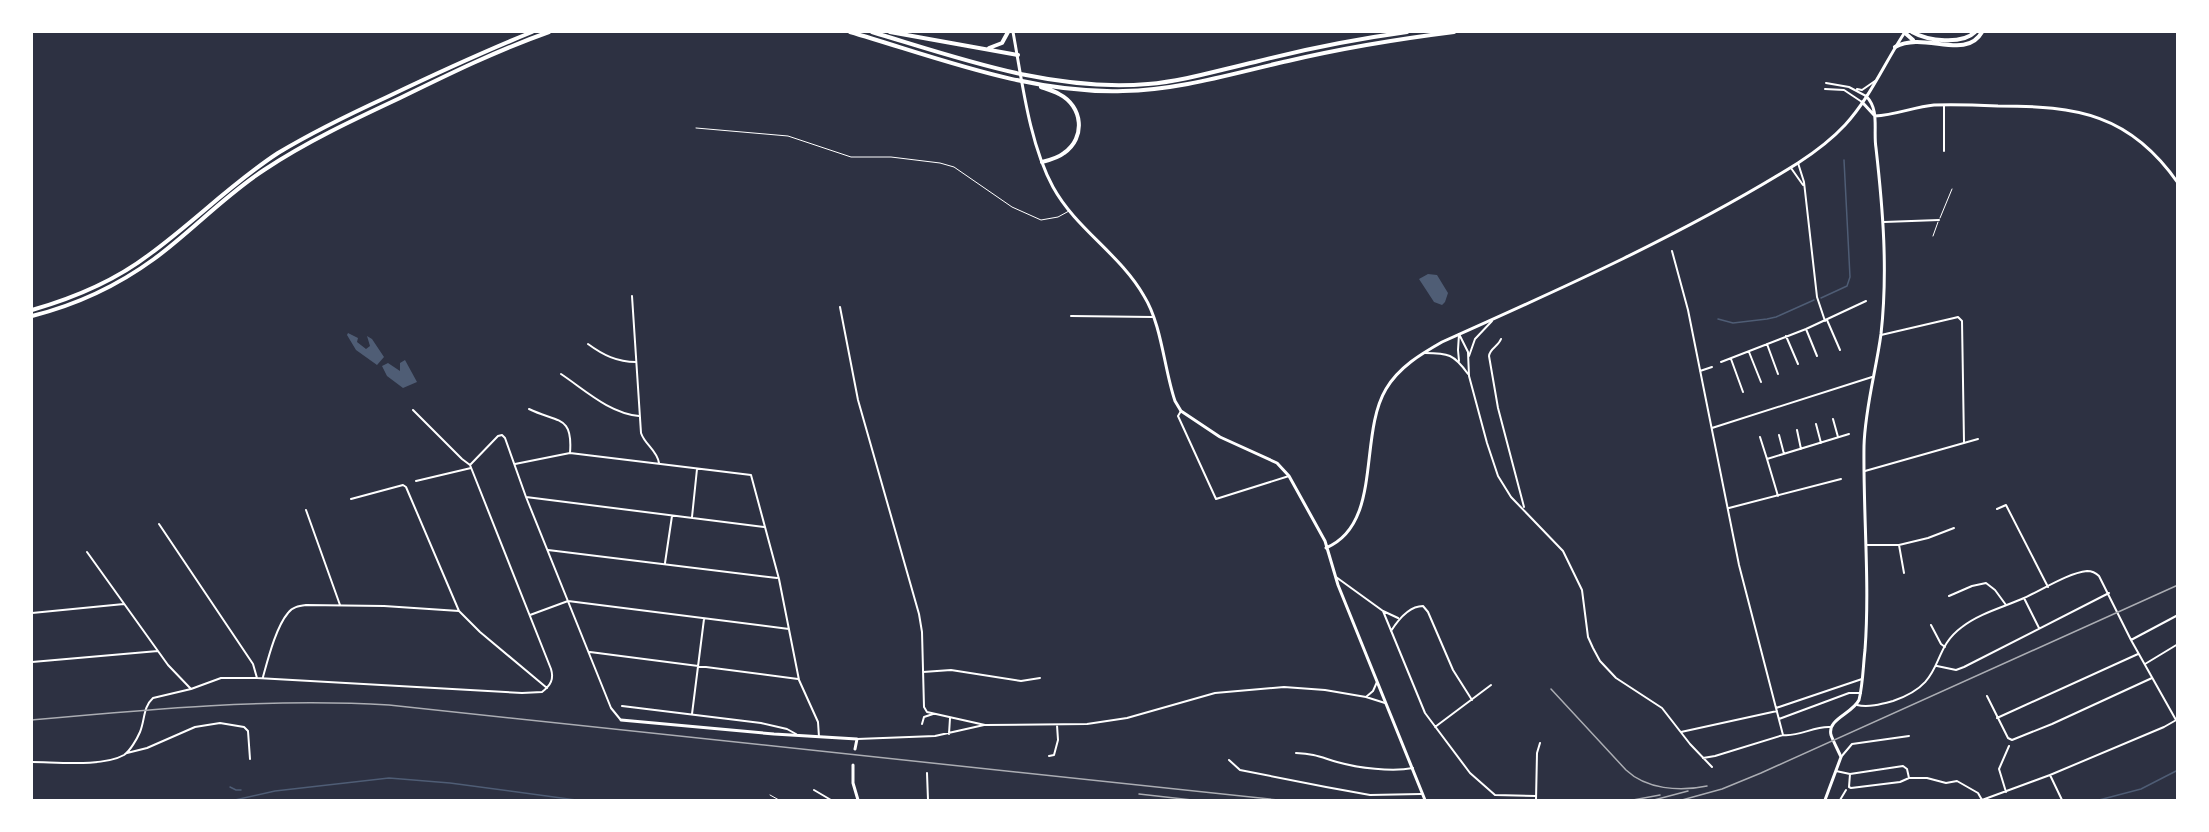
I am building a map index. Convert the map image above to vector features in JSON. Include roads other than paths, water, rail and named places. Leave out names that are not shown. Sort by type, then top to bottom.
[{"type":"highway","points":[[32,310],[74,296],[129,269],[258,167],[304,139],[446,69],[532,32]]},
{"type":"highway","points":[[32,316],[93,295],[133,274],[261,172],[299,149],[448,74],[549,32]]},
{"type":"highway","points":[[850,32],[1012,80],[1041,86],[1095,91],[1158,89],[1190,84],[1362,45],[1454,32]]},
{"type":"highway","points":[[872,32],[1004,71],[1095,85],[1165,82],[1289,54],[1407,32]]},
{"type":"highway","points":[[890,32],[1017,55]]},
{"type":"highway","points":[[982,48],[998,46],[1011,32]]},
{"type":"highway","points":[[1904,32],[1914,40]]},
{"type":"highway","points":[[1912,32],[1923,36],[1958,39],[1969,37],[1975,32]]},
{"type":"highway","points":[[1895,47],[1914,40],[1964,45],[1974,42],[1982,32]]},
{"type":"highway","points":[[1041,86],[1059,93],[1070,102],[1077,114],[1079,130],[1074,144],[1065,153],[1042,162]]},
{"type":"street","points":[[1011,32],[1042,162],[1053,186],[1069,211],[1130,276],[1144,295],[1153,317],[1172,394],[1181,411],[1220,437],[1276,463],[1289,476],[1321,531],[1336,577],[1425,801]]},
{"type":"street","points":[[1326,548],[1337,543],[1346,535],[1359,511],[1365,487],[1373,424],[1383,395],[1397,374],[1422,353],[1459,334],[1569,286],[1798,164],[1841,129],[1856,111],[1904,32]]},
{"type":"street","points":[[1854,89],[1862,90],[1875,81]]},
{"type":"street","points":[[1826,83],[1842,84],[1854,89],[1866,96],[1874,107],[1874,134],[1884,222],[1886,264],[1881,335],[1865,430],[1867,610],[1861,693],[1857,705],[1830,727],[1841,758]]},
{"type":"street","points":[[1825,89],[1844,90],[1862,102],[1875,116]]},
{"type":"street","points":[[1875,116],[1893,115],[1925,106],[1944,105],[2053,107],[2107,120],[2139,141],[2164,164],[2178,183]]},
{"type":"street","points":[[1944,105],[1944,151]]},
{"type":"street","points":[[1798,164],[1803,185],[1817,297],[1840,350]]},
{"type":"street","points":[[1791,168],[1803,185]]},
{"type":"street","points":[[1884,222],[1939,220]]},
{"type":"street","points":[[1672,251],[1688,310],[1739,565],[1783,735]]},
{"type":"street","points":[[632,296],[639,416],[643,440],[658,455],[659,463]]},
{"type":"street","points":[[1721,362],[1806,329],[1866,301]]},
{"type":"street","points":[[840,307],[858,400],[893,516],[919,614],[922,632],[924,707],[927,712],[985,725],[1057,725],[1115,721],[1215,693],[1253,688],[1299,687],[1366,697],[1387,704]]},
{"type":"street","points":[[1071,316],[1153,317]]},
{"type":"street","points":[[1881,335],[1958,317],[1962,321],[1964,442]]},
{"type":"street","points":[[1468,358],[1475,339],[1495,318]]},
{"type":"street","points":[[1806,329],[1817,356]]},
{"type":"street","points":[[1459,334],[1465,342],[1469,376],[1496,470],[1508,492],[1566,555],[1582,590],[1588,637],[1600,661],[1622,682],[1662,708],[1712,767]]},
{"type":"street","points":[[1459,334],[1459,362]]},
{"type":"street","points":[[1786,336],[1798,364]]},
{"type":"street","points":[[1501,339],[1498,345],[1491,350],[1489,356],[1498,408],[1524,510]]},
{"type":"street","points":[[588,344],[612,358],[625,362],[636,362]]},
{"type":"street","points":[[1767,344],[1778,374]]},
{"type":"street","points":[[1749,352],[1761,382]]},
{"type":"street","points":[[1422,353],[1446,354],[1459,362],[1469,376]]},
{"type":"street","points":[[1731,359],[1743,392]]},
{"type":"street","points":[[1700,371],[1712,367]]},
{"type":"street","points":[[561,374],[603,403],[624,414],[639,416]]},
{"type":"street","points":[[1712,428],[1874,376]]},
{"type":"street","points":[[529,409],[560,421],[568,427],[571,437],[570,453]]},
{"type":"street","points":[[127,753],[140,732],[146,707],[153,698],[190,689],[221,678],[522,693],[542,692],[547,688],[553,676],[470,466],[414,410]]},
{"type":"street","points":[[1181,411],[1178,416],[1216,499],[1289,476]]},
{"type":"street","points":[[1833,419],[1838,437]]},
{"type":"street","points":[[1816,424],[1821,443]]},
{"type":"street","points":[[1797,430],[1801,449]]},
{"type":"street","points":[[1767,459],[1849,434]]},
{"type":"street","points":[[416,481],[470,466],[498,436],[502,435],[509,446],[526,497],[611,708],[621,720],[856,739],[949,734],[985,725]]},
{"type":"street","points":[[1779,435],[1784,454]]},
{"type":"street","points":[[1760,437],[1778,496]]},
{"type":"street","points":[[1865,471],[1978,439]]},
{"type":"street","points":[[515,464],[570,453],[750,475],[779,579],[799,680],[818,722],[819,737]]},
{"type":"street","points":[[692,518],[697,469]]},
{"type":"street","points":[[1729,508],[1840,479]]},
{"type":"street","points":[[351,499],[403,485],[406,487],[459,611],[480,632],[547,688]]},
{"type":"street","points":[[526,497],[764,527]]},
{"type":"street","points":[[1997,508],[2006,505],[2048,587]]},
{"type":"street","points":[[306,510],[340,605]]},
{"type":"street","points":[[665,564],[672,516]]},
{"type":"street","points":[[159,524],[253,664],[257,678]]},
{"type":"street","points":[[1866,545],[1899,545],[1928,538],[1954,528]]},
{"type":"street","points":[[1899,545],[1904,573]]},
{"type":"street","points":[[548,550],[779,579]]},
{"type":"street","points":[[87,552],[158,651],[190,689]]},
{"type":"street","points":[[1850,774],[1849,787],[1851,788],[1900,782],[1909,778],[1963,783],[1978,793],[1982,801],[2050,775],[2177,719],[2138,654],[2109,593],[2099,576],[2091,571],[2048,587],[1960,628],[1945,647],[1937,666],[1925,684],[1911,694],[1889,702],[1866,706],[1857,705]]},
{"type":"street","points":[[1336,577],[1383,611],[1399,618]]},
{"type":"street","points":[[1949,596],[1971,586],[1986,583],[1995,590],[2006,606]]},
{"type":"street","points":[[1937,666],[1956,670],[1964,667],[2109,593]]},
{"type":"street","points":[[2024,598],[2040,628]]},
{"type":"street","points":[[530,615],[560,602],[568,601],[790,629]]},
{"type":"street","points":[[32,613],[124,604]]},
{"type":"street","points":[[263,679],[281,624],[289,611],[298,606],[340,605],[459,611]]},
{"type":"street","points":[[1391,631],[1399,618],[1421,606],[1428,612],[1453,670],[1472,700]]},
{"type":"street","points":[[1383,611],[1425,713],[1470,773],[1495,795],[1536,796]]},
{"type":"street","points":[[2131,640],[2178,615]]},
{"type":"street","points":[[692,714],[704,618]]},
{"type":"street","points":[[1931,625],[1945,647]]},
{"type":"street","points":[[2145,664],[2178,644]]},
{"type":"street","points":[[32,662],[158,651]]},
{"type":"street","points":[[590,652],[799,680]]},
{"type":"street","points":[[1997,718],[2138,654]]},
{"type":"street","points":[[923,672],[951,670],[1021,681],[1040,678]]},
{"type":"street","points":[[1987,696],[2010,740],[2052,724],[2152,678]]},
{"type":"street","points":[[1682,732],[1777,709],[1862,679]]},
{"type":"street","points":[[1366,697],[1373,691],[1377,682]]},
{"type":"street","points":[[1435,728],[1491,685]]},
{"type":"street","points":[[1779,719],[1849,693],[1861,693]]},
{"type":"street","points":[[622,706],[776,726],[799,736]]},
{"type":"street","points":[[922,724],[924,717],[933,714]]},
{"type":"street","points":[[949,734],[950,718]]},
{"type":"street","points":[[32,762],[91,762],[118,757],[147,748],[195,727],[220,723],[244,727],[248,731],[250,759]]},
{"type":"street","points":[[1049,756],[1054,755],[1058,746],[1057,725]]},
{"type":"street","points":[[1703,758],[1783,735],[1794,735],[1820,727],[1830,727]]},
{"type":"street","points":[[1825,801],[1841,758],[1852,744],[1909,736]]},
{"type":"street","points":[[855,750],[856,739]]},
{"type":"street","points":[[1536,801],[1537,753],[1540,743]]},
{"type":"street","points":[[2006,792],[1999,769],[2009,746]]},
{"type":"street","points":[[1296,753],[1317,754],[1350,765],[1402,770],[1413,768]]},
{"type":"street","points":[[1229,760],[1240,770],[1370,795],[1421,794]]},
{"type":"street","points":[[853,765],[853,783],[858,801]]},
{"type":"street","points":[[1836,771],[1850,774],[1903,766],[1907,769],[1909,778]]},
{"type":"street","points":[[927,773],[928,801]]},
{"type":"street","points":[[2050,775],[2062,801]]},
{"type":"street","points":[[814,790],[831,801]]},
{"type":"street","points":[[1840,801],[1846,790]]},
{"type":"lane","points":[[696,128],[789,136],[851,157],[940,163],[954,167],[1012,207],[1041,220],[1058,217],[1069,211]]},
{"type":"lane","points":[[1933,236],[1952,189]]},
{"type":"lane","points":[[770,795],[779,801]]},
{"type":"water","points":[[1428,274],[1437,275],[1448,293],[1442,305],[1434,302],[1419,279]]},
{"type":"water","points":[[348,333],[358,338],[357,342],[366,349],[370,346],[367,336],[372,339],[384,357],[377,365],[356,350]]},
{"type":"water","points":[[405,360],[417,382],[403,388],[387,376],[382,366],[388,363],[400,371],[400,363]]},
{"type":"waterway","points":[[1821,298],[1847,286],[1850,277],[1844,160]]},
{"type":"waterway","points":[[1718,319],[1733,323],[1767,319],[1814,300]]},
{"type":"waterway","points":[[2099,800],[2141,789],[2178,770]]},
{"type":"waterway","points":[[235,800],[275,791],[389,778],[450,783],[576,800]]},
{"type":"waterway","points":[[230,787],[241,790]]},
{"type":"railway","points":[[1682,800],[1722,789],[1761,773],[2178,585]]},
{"type":"railway","points":[[1551,689],[1634,776],[1653,785],[1674,789],[1707,786]]},
{"type":"railway","points":[[32,720],[255,704],[389,705],[1278,800]]},
{"type":"railway","points":[[1654,800],[1688,791]]},
{"type":"railway","points":[[1139,794],[1192,800]]},
{"type":"railway","points":[[1633,800],[1660,795]]}]
